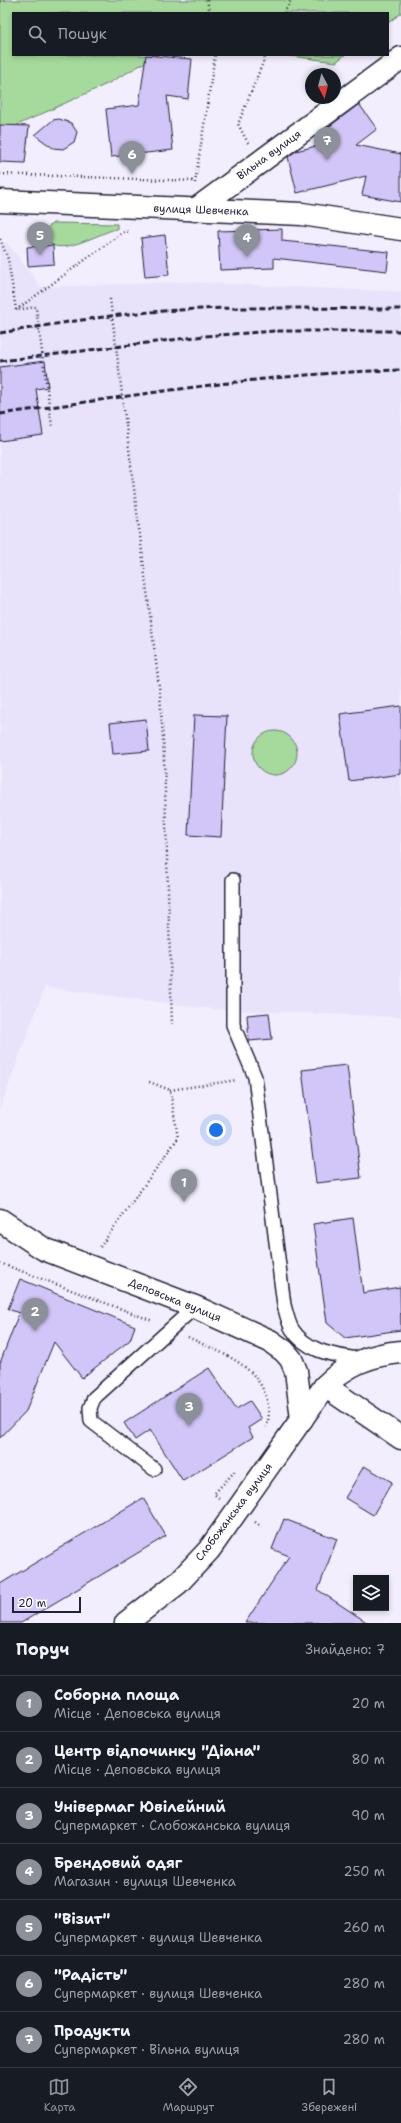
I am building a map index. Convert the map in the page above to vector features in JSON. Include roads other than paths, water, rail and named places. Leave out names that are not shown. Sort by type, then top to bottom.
[{"type":"street","name":"Вільна вулиця","points":[[194,210],[401,58]]},
{"type":"street","name":"вулиця Шевченка","points":[[0,201],[302,214],[401,229]]},
{"type":"street","name":"Деповська вулиця","points":[[0,1220],[44,1248],[195,1306],[270,1341],[284,1351],[291,1359],[296,1371],[302,1419]]},
{"type":"street","points":[[401,1352],[362,1360],[336,1375],[325,1386],[401,1438]]},
{"type":"street","name":"Слобожанська вулиця","points":[[126,1623],[178,1583],[209,1550],[325,1386]]},
{"type":"lane","points":[[233,880],[233,1025],[255,1077],[284,1305],[292,1328],[304,1344],[321,1352],[362,1360]]},
{"type":"lane","points":[[154,1469],[91,1421],[90,1408],[94,1398],[195,1306]]},
{"type":"railway","points":[[0,333],[112,316],[181,310],[244,308],[401,309]]},
{"type":"railway","points":[[0,361],[204,336],[276,331],[401,331]]},
{"type":"railway","points":[[0,414],[250,380],[351,372],[401,370]]},
{"type":"place","name":"Продукти","points":[[327,160]]},
{"type":"place","name":"\"Радість\"","points":[[132,174]]},
{"type":"place","name":"\"Візит\"","points":[[40,255]]},
{"type":"place","name":"Брендовий одяг","points":[[247,257]]},
{"type":"place","name":"Соборна площа","points":[[184,1202]]},
{"type":"place","name":"Центр відпочинку \"Діана\"","points":[[35,1331]]},
{"type":"place","name":"Універмаг Ювілейний","points":[[189,1426]]}]
